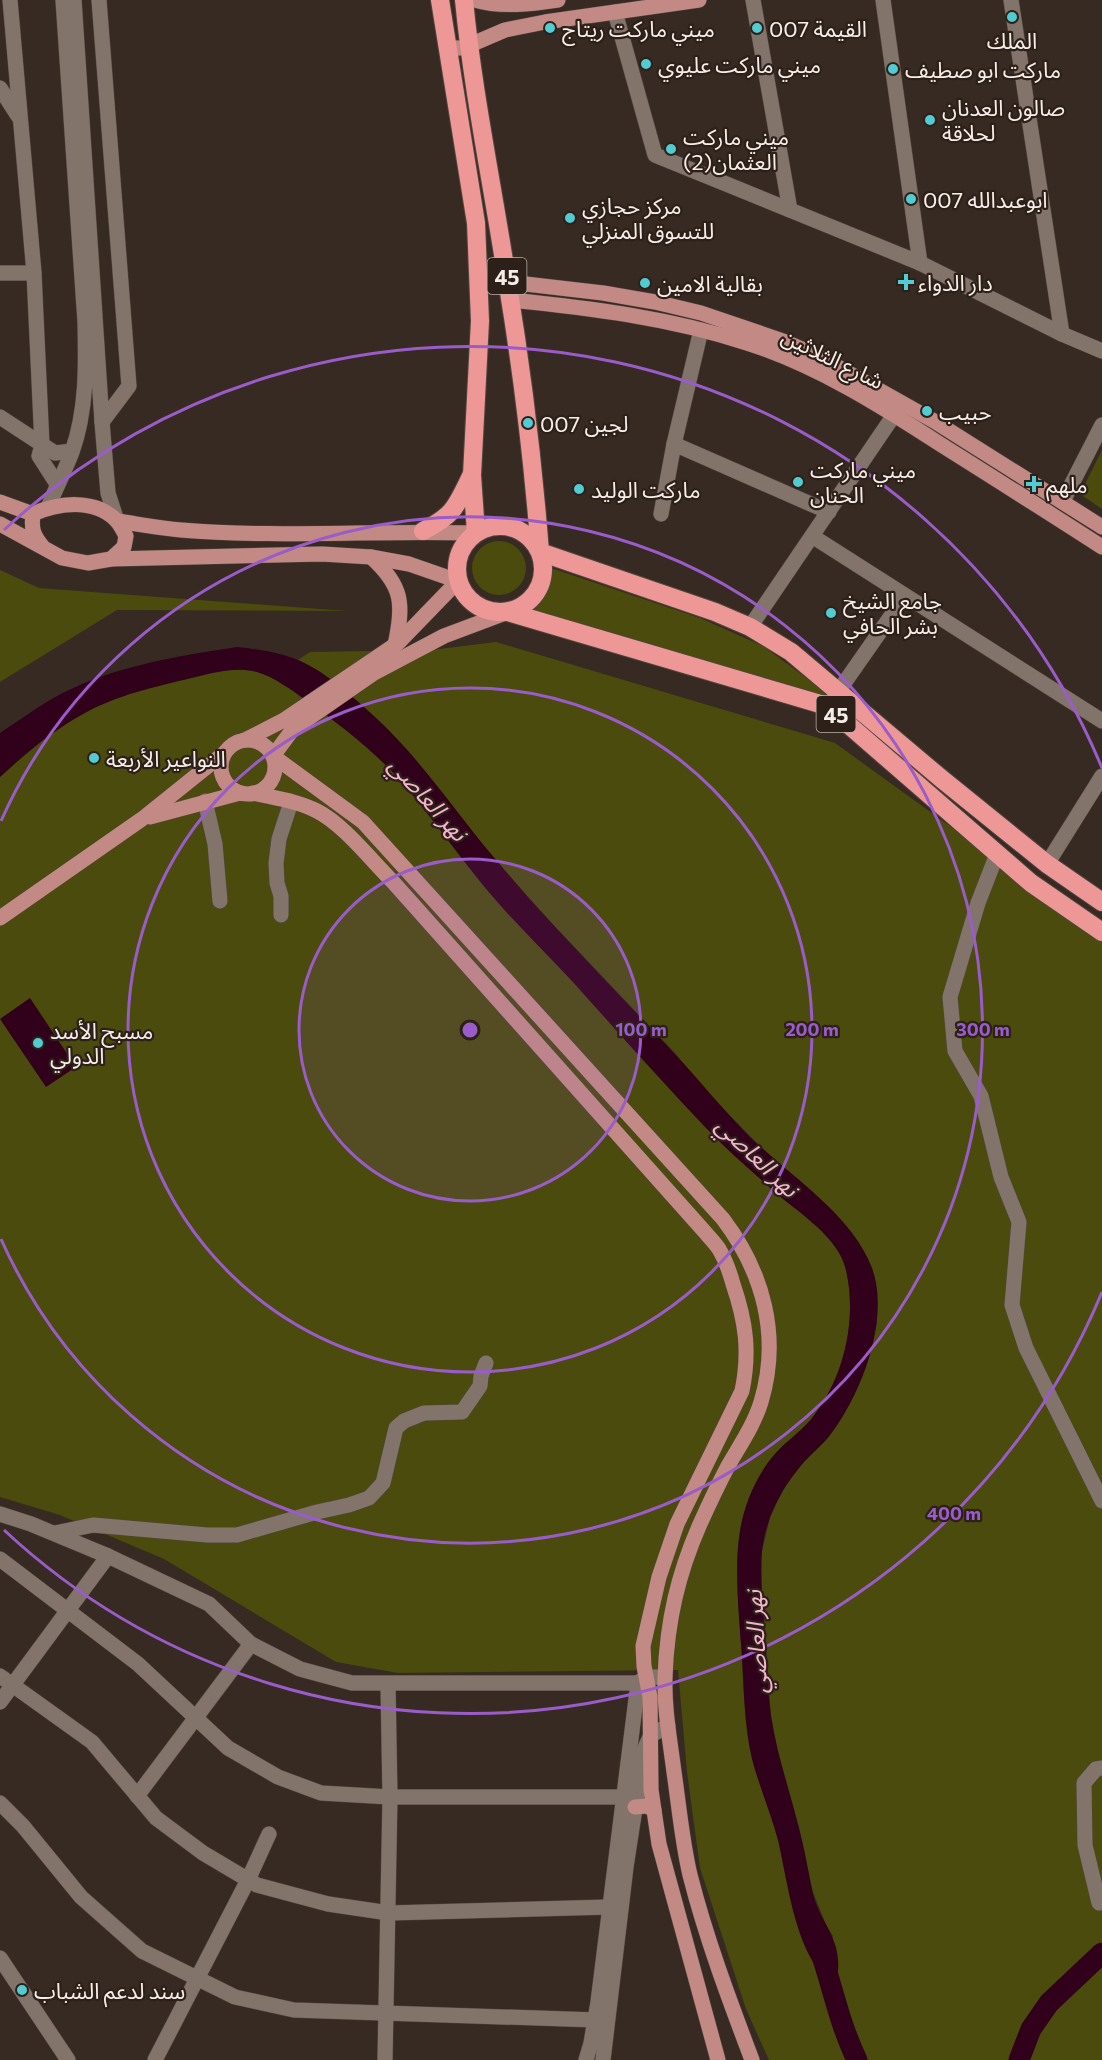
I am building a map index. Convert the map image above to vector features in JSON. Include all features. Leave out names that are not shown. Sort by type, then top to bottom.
[{"type":"highway","name":"45","points":[[440,0],[476,224],[480,321],[471,475],[476,533]]},
{"type":"highway","name":"45","points":[[464,0],[468,45],[508,282],[534,471],[540,552],[715,612],[750,627],[791,652],[1047,864],[1102,902]]},
{"type":"highway","points":[[423,531],[444,520],[458,504],[471,475]]},
{"type":"highway","points":[[507,526],[527,535],[540,552],[543,574],[536,594],[519,608],[508,612],[487,611],[477,606],[469,600],[458,581],[456,570],[461,549],[476,533],[486,528],[507,526]]},
{"type":"highway","name":"45","points":[[508,612],[827,706],[1031,883],[1102,932]]},
{"type":"main road","points":[[475,0],[485,3],[521,5],[558,0]]},
{"type":"main road","points":[[447,48],[460,49],[505,30],[699,0]]},
{"type":"main road","points":[[508,282],[603,293],[701,313],[754,330],[822,358],[934,421],[1102,527]]},
{"type":"main road","name":"شارع الثلاثين","points":[[510,300],[602,309],[655,318],[748,343],[780,355],[811,369],[894,415],[1102,547]]},
{"type":"main road","points":[[925,434],[934,421]]},
{"type":"main road","points":[[0,502],[33,514],[67,504],[87,506],[106,512],[117,521],[126,536],[124,547],[111,559]]},
{"type":"main road","points":[[33,514],[31,527],[33,536],[43,547]]},
{"type":"main road","points":[[117,521],[180,530],[476,533]]},
{"type":"main road","points":[[0,524],[62,558],[88,563],[111,559],[175,556],[322,554],[371,557],[409,564],[458,581],[364,673],[288,724],[233,744],[224,754],[142,819],[0,918]]},
{"type":"main road","points":[[371,557],[387,571],[396,587],[400,606],[399,626],[394,645]]},
{"type":"main road","points":[[364,673],[444,636],[508,612]]},
{"type":"main road","points":[[142,819],[205,801],[266,788],[275,770],[273,756],[288,724]]},
{"type":"main road","points":[[245,740],[252,740],[265,746],[273,756],[363,822],[723,1219],[739,1240],[754,1274],[766,1314],[769,1339],[770,1362],[761,1403],[748,1433],[727,1468],[700,1524],[677,1583],[668,1625],[665,1677],[668,1726],[690,1875],[716,1963],[752,2060]]},
{"type":"main road","points":[[224,754],[220,767],[224,780],[233,790],[291,802],[318,811],[345,832],[393,882],[704,1231],[719,1250],[731,1277],[741,1306],[746,1333],[747,1368],[742,1391],[677,1524],[659,1577],[643,1646],[642,1680],[650,1697],[651,1790],[659,1844],[718,2060]]},
{"type":"main road","points":[[629,1802],[654,1810]]},
{"type":"street","points":[[10,0],[34,273],[42,445],[39,456],[57,484]]},
{"type":"street","points":[[48,508],[72,452],[82,411],[86,374],[85,322],[63,0]]},
{"type":"street","points":[[74,0],[102,422],[108,493],[117,521]]},
{"type":"street","points":[[99,0],[129,386],[102,422]]},
{"type":"street","points":[[753,0],[790,210]]},
{"type":"street","points":[[883,0],[920,263]]},
{"type":"street","points":[[1011,0],[1062,334]]},
{"type":"street","points":[[615,12],[655,155],[920,263],[1062,334],[1102,351]]},
{"type":"street","points":[[0,88],[19,118]]},
{"type":"street","points":[[0,273],[34,273]]},
{"type":"street","points":[[661,514],[674,444],[701,330]]},
{"type":"street","points":[[750,627],[894,415]]},
{"type":"street","points":[[0,417],[55,453],[72,452]]},
{"type":"street","points":[[1063,501],[1102,425]]},
{"type":"street","points":[[674,444],[829,512]]},
{"type":"street","points":[[812,536],[1102,721]]},
{"type":"street","points":[[827,706],[905,596]]},
{"type":"street","points":[[1047,864],[1102,776]]},
{"type":"street","points":[[205,801],[214,844],[220,901]]},
{"type":"street","points":[[282,915],[276,863],[279,839],[291,802]]},
{"type":"street","points":[[997,854],[978,903],[950,997],[955,1051],[981,1096],[1001,1177],[1019,1222],[1012,1305],[1026,1348],[1102,1502]]},
{"type":"street","points":[[55,1533],[93,1525],[207,1535],[237,1535],[317,1512],[349,1506],[369,1498],[383,1483],[396,1428],[404,1421],[424,1413],[462,1412],[480,1386],[486,1363]]},
{"type":"street","points":[[0,1514],[55,1533],[209,1604],[251,1644],[300,1669],[352,1683],[642,1680],[665,1677]]},
{"type":"street","points":[[0,1702],[6,1681],[68,1611],[108,1556]]},
{"type":"street","points":[[0,1559],[138,1664],[228,1748],[278,1777],[321,1793],[390,1797],[629,1802]]},
{"type":"street","points":[[137,1796],[251,1644]]},
{"type":"street","points":[[603,2060],[642,1680]]},
{"type":"street","points":[[6,1681],[92,1742],[156,1818],[203,1853],[257,1885],[328,1904],[389,1912],[609,1907]]},
{"type":"street","points":[[385,2060],[390,1797],[388,1684]]},
{"type":"street","points":[[586,2060],[596,2020],[609,1907],[629,1802],[644,1750],[651,1735],[668,1726]]},
{"type":"street","points":[[1099,1903],[1085,1845],[1084,1783],[1096,1769],[1102,1768]]},
{"type":"street","points":[[0,1803],[23,1826],[81,1897],[142,1951],[235,1996],[294,2010],[596,2020]]},
{"type":"street","points":[[155,2060],[248,1880],[269,1834]]},
{"type":"street","points":[[0,1958],[68,2060]]},
{"type":"shaded area","points":[[1102,450],[1102,509],[1080,494]]},
{"type":"shaded area","points":[[494,541],[504,541],[514,545],[522,553],[526,568],[522,583],[514,591],[504,595],[494,595],[484,591],[476,583],[472,573],[472,563],[476,553],[484,545]]},
{"type":"shaded area","points":[[548,567],[700,618],[763,646],[827,693],[825,697],[525,608],[541,590]]},
{"type":"shaded area","points":[[0,570],[39,588],[347,611],[117,610],[0,682]]},
{"type":"shaded area","points":[[496,642],[835,743],[1102,936],[1102,2060],[769,2060],[746,2009],[700,1868],[687,1772],[678,1670],[398,1673],[336,1662],[164,1559],[60,1515],[0,1497],[0,777],[61,728],[96,707],[150,688],[215,672],[249,670],[264,674],[331,718],[355,737],[400,780],[501,906],[690,1111],[715,1138],[777,1194],[808,1218],[836,1247],[842,1258],[849,1288],[850,1307],[846,1345],[841,1364],[834,1382],[815,1414],[775,1454],[757,1480],[742,1521],[737,1559],[744,1693],[751,1753],[778,1840],[801,1936],[819,1969],[830,1979],[833,1936],[826,1925],[813,1892],[799,1827],[778,1755],[771,1716],[762,1589],[762,1551],[770,1517],[784,1488],[802,1464],[828,1437],[854,1395],[868,1361],[877,1323],[844,1223],[754,1140],[710,1095],[675,1053],[531,901],[473,833],[323,674],[298,660],[310,652],[431,650]]},
{"type":"water","name":"نهر العاصي","points":[[237,647],[286,656],[304,663],[346,691],[374,716],[408,750],[518,885],[744,1131],[837,1215],[863,1249],[872,1268],[877,1289],[878,1311],[875,1334],[861,1381],[851,1402],[827,1439],[807,1459],[782,1492],[767,1526],[761,1560],[771,1716],[816,1905],[834,1940],[838,1971],[830,1979],[818,1969],[801,1936],[789,1895],[778,1840],[752,1759],[745,1707],[737,1560],[742,1521],[757,1480],[775,1454],[815,1414],[834,1382],[841,1364],[849,1326],[850,1307],[849,1288],[842,1258],[836,1247],[808,1218],[777,1194],[733,1154],[673,1093],[501,906],[400,780],[367,747],[276,680],[249,670],[232,670],[215,672],[122,697],[96,707],[61,728],[0,777],[0,733],[50,700],[117,671],[165,659]]},
{"type":"water","name":"مسبح الأسد الدولي","points":[[30,998],[76,1067],[46,1087],[0,1019]]},
{"type":"waterway","name":"نهر العاصي","points":[[821,1953],[841,2020],[857,2060]]},
{"type":"waterway","name":"نهر العاصي","points":[[1019,2060],[1031,2029],[1049,2003],[1102,1953]]},
{"type":"place","name":"الملك","points":[[1012,17]]},
{"type":"place","name":"ميني ماركت ريتاج","points":[[550,28]]},
{"type":"place","name":"القيمة 007","points":[[757,28]]},
{"type":"place","name":"ميني ماركت عليوي","points":[[646,64]]},
{"type":"place","name":"ماركت ابو صطيف","points":[[893,69]]},
{"type":"place","name":"صالون العدنان لحلاقة","points":[[930,120]]},
{"type":"place","name":"ميني ماركت العثمان(2)","points":[[671,149]]},
{"type":"place","name":"ابوعبدالله 007","points":[[911,199]]},
{"type":"place","name":"مركز حجازي للتسوق المنزلي","points":[[570,218]]},
{"type":"place","name":"دار الدواء","points":[[906,282]]},
{"type":"place","name":"بقالية الامين","points":[[645,283]]},
{"type":"place","name":"حبيب","points":[[927,411]]},
{"type":"place","name":"لجين 007","points":[[528,423]]},
{"type":"place","name":"ميني ماركت الحنان","points":[[798,482]]},
{"type":"place","name":"ملهم","points":[[1034,484]]},
{"type":"place","name":"ماركت الوليد","points":[[579,489]]},
{"type":"place","name":"جامع الشيخ بشر الحافي","points":[[831,613]]},
{"type":"place","name":"النواعير الأربعة","points":[[94,758]]},
{"type":"place","name":"مسبح الأسد الدولي","points":[[38,1043]]},
{"type":"place","name":"سند لدعم الشباب","points":[[22,1990]]}]
